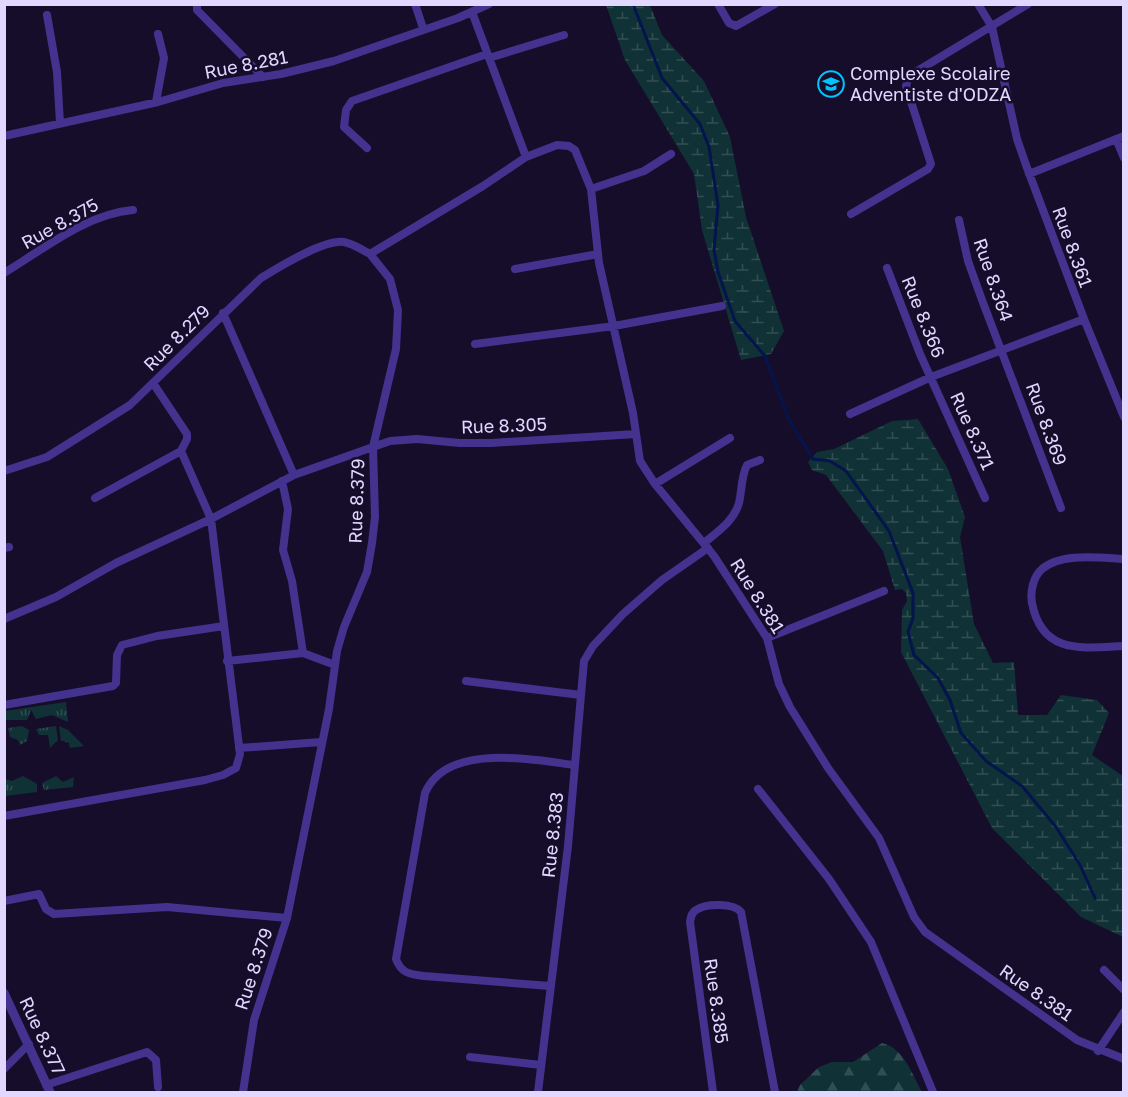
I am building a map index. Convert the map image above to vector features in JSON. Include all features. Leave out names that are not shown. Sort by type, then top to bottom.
[{"type":"street","points":[[197,4],[197,10],[263,77]]},
{"type":"street","points":[[415,4],[423,28]]},
{"type":"street","name":"Rue 8.281","points":[[4,136],[156,102],[223,83],[263,77],[334,61],[489,4]]},
{"type":"street","points":[[718,4],[729,23],[736,26],[775,4]]},
{"type":"street","name":"Rue 8.361","points":[[978,4],[992,27],[1017,139],[1029,174],[1124,417]]},
{"type":"street","points":[[851,214],[928,169],[931,164],[906,80],[1028,4]]},
{"type":"street","points":[[472,12],[526,157]]},
{"type":"street","points":[[47,15],[58,82],[60,123]]},
{"type":"street","points":[[156,102],[164,58],[158,34]]},
{"type":"street","points":[[368,148],[344,127],[346,110],[352,101],[488,56],[564,35]]},
{"type":"street","points":[[1029,174],[1120,138],[1124,158]]},
{"type":"street","points":[[370,254],[483,186],[526,157],[558,145],[569,146],[575,150],[591,189],[644,171],[671,154]]},
{"type":"street","name":"Rue 8.381","points":[[591,189],[598,254],[640,461],[654,484],[706,545],[767,638],[779,684],[790,707],[828,768],[879,838],[920,926],[991,980],[1077,1040],[1124,1059]]},
{"type":"street","name":"Rue 8.375","points":[[4,273],[97,218],[133,210]]},
{"type":"street","name":"Rue 8.364","points":[[959,220],[968,261],[1003,350]]},
{"type":"street","name":"Rue 8.279","points":[[4,471],[47,457],[73,443],[130,405],[261,278],[327,244],[345,242],[370,254]]},
{"type":"street","name":"Rue 8.379","points":[[243,1092],[254,1020],[286,918],[335,665],[344,627],[368,562],[375,517],[373,447],[396,349],[398,310],[390,279],[370,254]]},
{"type":"street","points":[[515,269],[598,254]]},
{"type":"street","name":"Rue 8.366","points":[[887,268],[931,377]]},
{"type":"street","points":[[475,344],[614,326],[722,306]]},
{"type":"street","points":[[223,313],[294,475]]},
{"type":"street","points":[[849,414],[931,377],[1084,319]]},
{"type":"street","name":"Rue 8.369","points":[[1003,350],[1060,508]]},
{"type":"street","name":"Rue 8.371","points":[[931,377],[985,498]]},
{"type":"street","points":[[95,498],[181,451],[188,439],[187,434],[153,383]]},
{"type":"street","name":"Rue 8.305","points":[[4,619],[56,597],[116,563],[211,519],[294,475],[373,447],[402,439],[470,443],[636,434]]},
{"type":"street","points":[[654,484],[730,438]]},
{"type":"street","points":[[4,816],[224,775],[236,768],[239,761],[239,748],[211,519],[181,451]]},
{"type":"street","name":"Rue 8.383","points":[[538,1092],[575,765],[584,661],[593,646],[646,594],[706,545],[733,517],[747,465],[760,460]]},
{"type":"street","points":[[282,481],[288,509],[283,550],[292,581],[303,653]]},
{"type":"street","points":[[1124,559],[1078,559],[1059,562],[1042,569],[1033,583],[1032,601],[1039,626],[1057,643],[1072,647],[1124,646]]},
{"type":"street","points":[[767,638],[884,591]]},
{"type":"street","points":[[4,705],[113,686],[116,683],[117,655],[122,645],[157,636],[224,626]]},
{"type":"street","points":[[227,661],[303,653],[335,665]]},
{"type":"street","points":[[466,681],[581,695]]},
{"type":"street","points":[[239,748],[321,742]]},
{"type":"street","points":[[550,986],[406,973],[399,968],[396,958],[425,793],[434,777],[459,766],[491,757],[575,765]]},
{"type":"street","points":[[758,789],[829,879],[871,942],[933,1092]]},
{"type":"street","points":[[4,901],[39,894],[46,909],[54,914],[167,907],[286,918]]},
{"type":"street","name":"Rue 8.385","points":[[713,1092],[692,941],[692,914],[697,909],[731,905],[741,912],[775,1092]]},
{"type":"street","points":[[1104,970],[1124,990]]},
{"type":"street","name":"Rue 8.377","points":[[4,993],[48,1089]]},
{"type":"street","points":[[1098,1050],[1124,1012]]},
{"type":"street","points":[[4,1069],[29,1044]]},
{"type":"street","points":[[48,1089],[147,1052],[156,1060],[158,1087]]},
{"type":"street","points":[[470,1057],[541,1065]]},
{"type":"green space","points":[[606,5],[650,5],[662,35],[704,81],[730,137],[746,217],[784,331],[771,354],[741,360],[702,230],[694,174],[625,60]]},
{"type":"green space","points":[[918,419],[948,469],[965,517],[960,537],[974,624],[993,663],[1014,662],[1018,715],[1047,715],[1061,695],[1097,700],[1109,713],[1092,755],[1123,776],[1123,937],[1081,917],[992,828],[901,652],[902,610],[907,601],[906,593],[902,589],[895,590],[883,551],[826,475],[812,470],[808,462],[817,452],[834,449],[892,421]]},
{"type":"green space","points":[[66,702],[68,722],[52,715],[36,719],[31,710],[27,720],[5,720],[5,711]]},
{"type":"green space","points":[[22,726],[29,730],[27,741],[20,745],[18,740],[10,737],[8,728]]},
{"type":"green space","points":[[56,726],[58,740],[50,748],[48,735],[39,735],[36,729]]},
{"type":"green space","points":[[59,726],[68,730],[84,746],[70,748],[69,743],[61,740]]},
{"type":"green space","points":[[23,776],[37,784],[37,792],[5,796],[5,779],[12,781]]},
{"type":"green space","points":[[56,776],[63,782],[74,777],[73,787],[44,790],[42,783]]},
{"type":"green space","points":[[882,1043],[890,1046],[902,1056],[922,1092],[797,1092],[800,1085],[819,1067],[832,1062],[853,1062]]},
{"type":"waterway","points":[[633,4],[662,78],[700,124],[709,147],[718,205],[714,250],[718,272],[735,321],[765,356],[789,420],[813,459],[830,461],[846,471],[889,531],[913,593],[913,618],[908,632],[914,655],[938,678],[950,700],[961,733],[986,761],[1022,786],[1056,827],[1080,865],[1095,898]]},
{"type":"place","name":"Complexe Scolaire Adventiste d'ODZA","points":[[831,84]]}]
